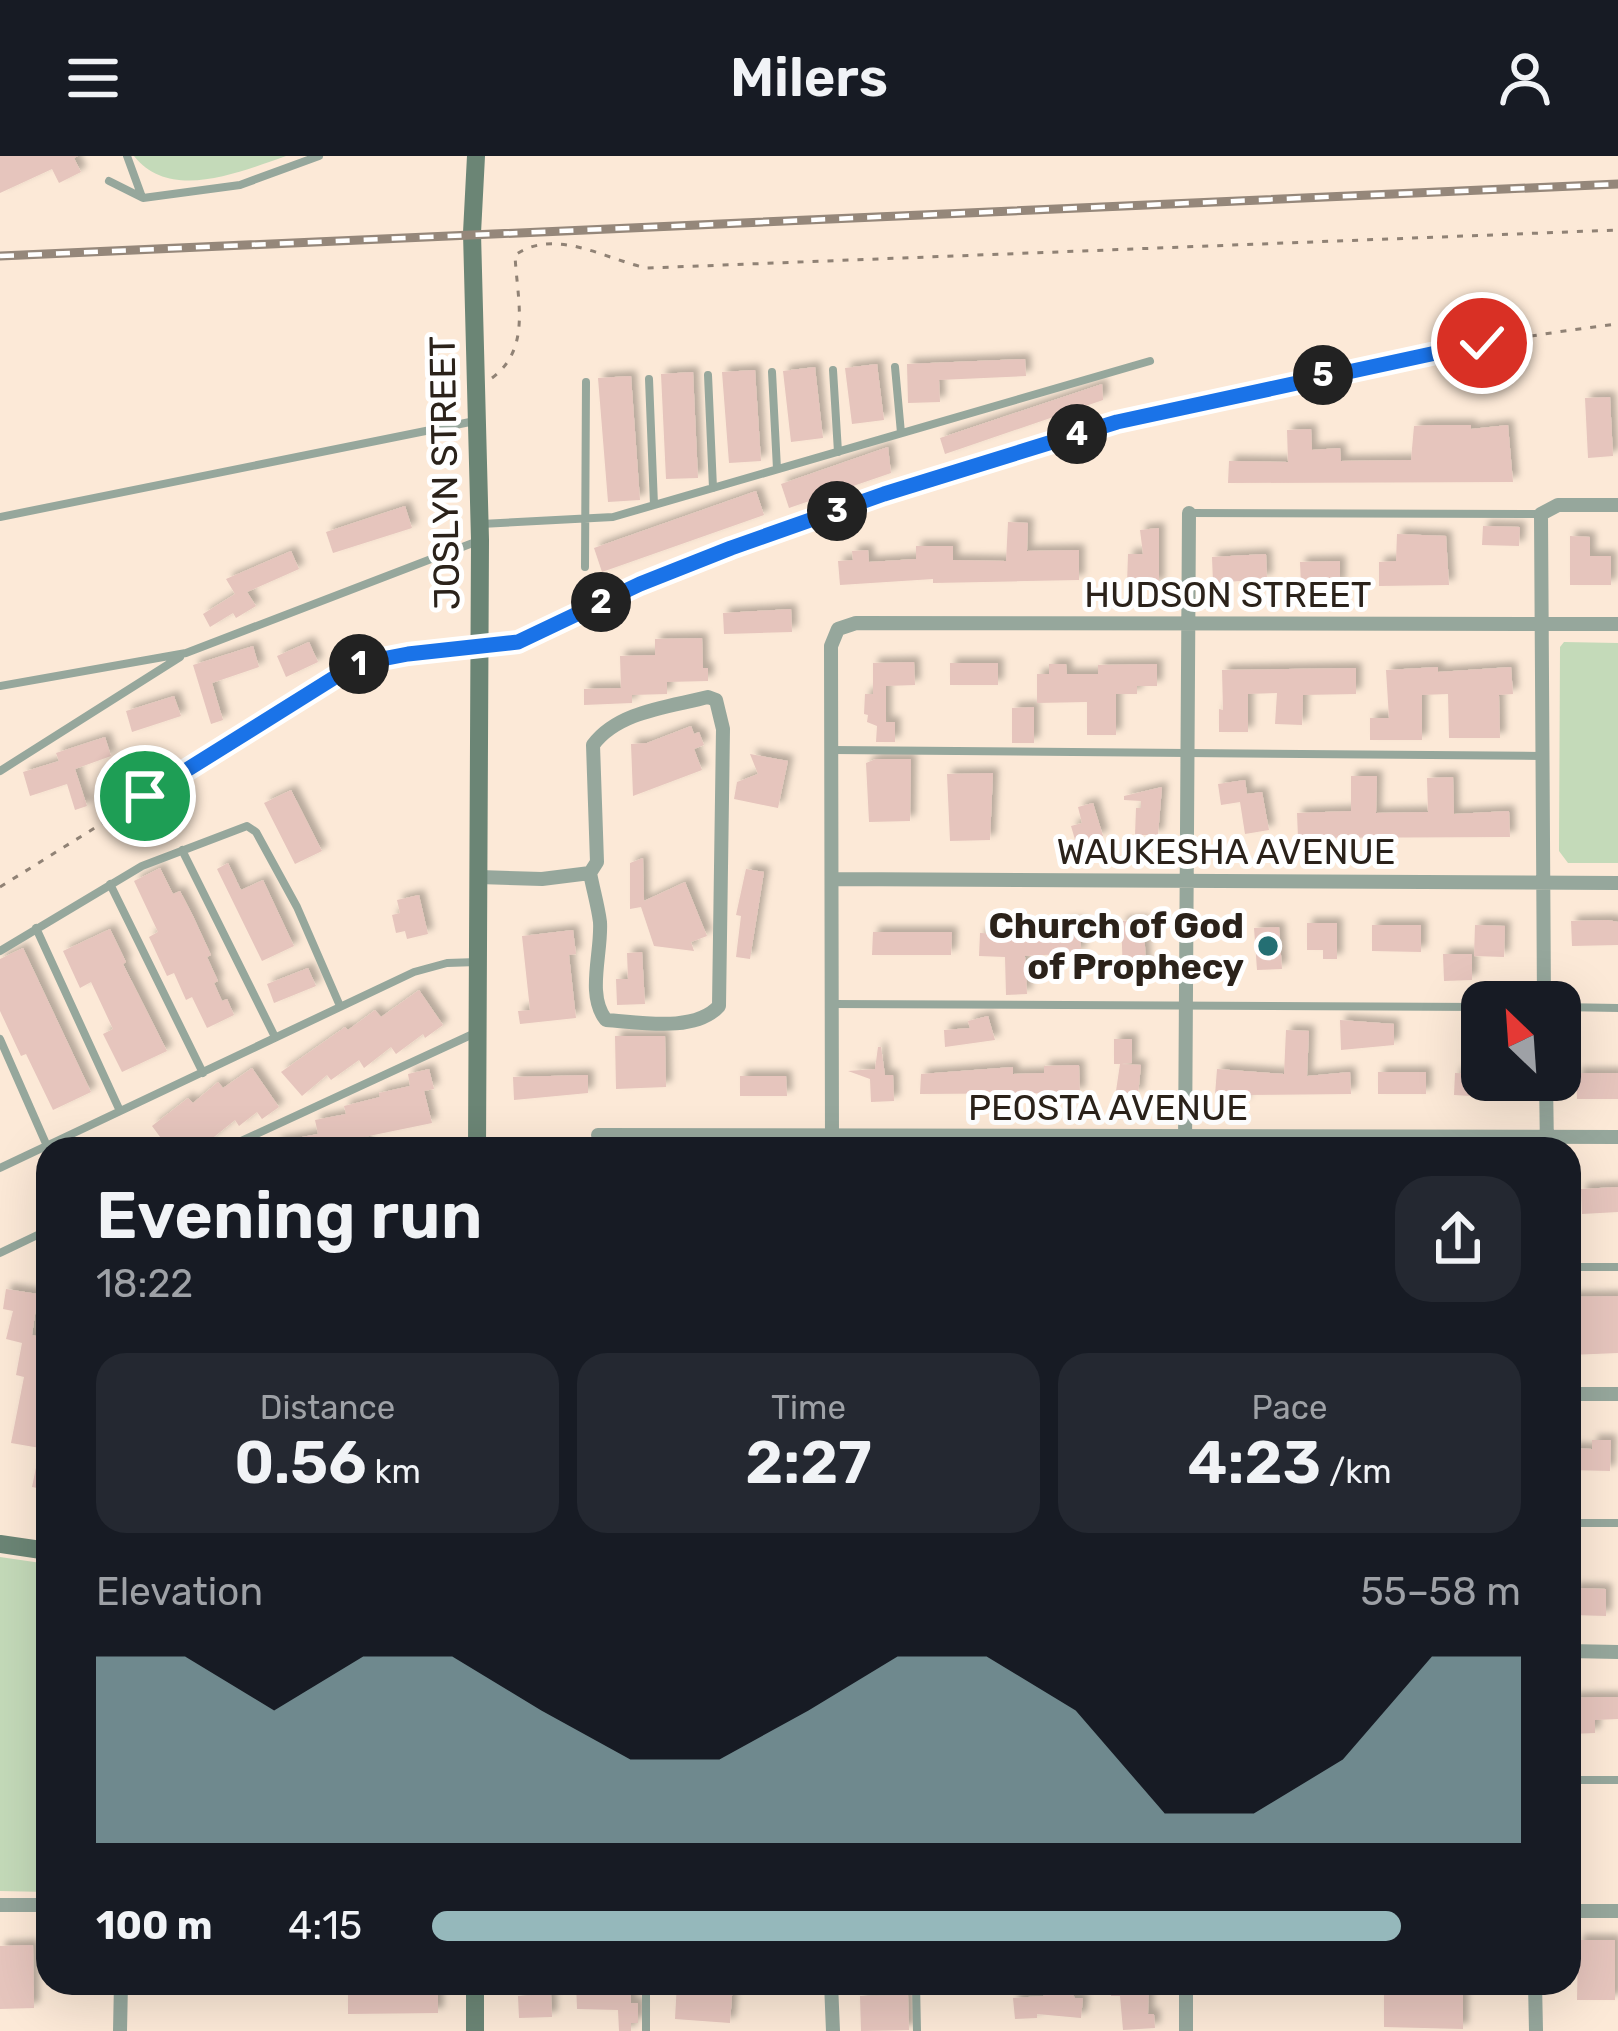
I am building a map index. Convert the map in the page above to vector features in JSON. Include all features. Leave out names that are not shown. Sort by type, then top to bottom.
[{"type":"street","name":"JOSLYN STREET","points":[[476,156],[472,233],[479,533],[477,1137]]},
{"type":"street","points":[[1543,981],[1541,514],[1558,505],[1618,505]]},
{"type":"street","points":[[1185,1137],[1189,513]]},
{"type":"street","name":"HUDSON STREET","points":[[832,750],[831,646],[838,628],[856,622],[1618,624]]},
{"type":"street","points":[[708,697],[716,700],[723,729],[722,877],[719,1006],[709,1017],[606,1020],[599,1011],[600,922],[590,873],[597,862],[593,746],[603,732],[626,718],[708,697]]},
{"type":"street","points":[[832,750],[832,1137]]},
{"type":"street","points":[[479,877],[542,879],[590,873]]},
{"type":"street","name":"WAUKESHA AVENUE","points":[[833,879],[1618,883]]},
{"type":"street","points":[[1546,1101],[1547,1137]]},
{"type":"street","name":"PEOSTA AVENUE","points":[[598,1135],[665,1137]]},
{"type":"street","name":"PEOSTA AVENUE","points":[[1581,1140],[1618,1137]]},
{"type":"street","points":[[1581,1394],[1618,1394]]},
{"type":"street","points":[[0,1544],[36,1550]]},
{"type":"street","points":[[1581,1651],[1618,1652]]},
{"type":"street","points":[[0,1905],[36,1905]]},
{"type":"street","points":[[1581,1911],[1618,1911]]},
{"type":"street","points":[[120,2031],[121,1995]]},
{"type":"street","points":[[475,1995],[475,2031]]},
{"type":"street","points":[[832,1995],[833,2031]]},
{"type":"street","points":[[1186,1995],[1186,2031]]},
{"type":"street","points":[[1535,1995],[1536,2031]]},
{"type":"lane","points":[[127,156],[142,198]]},
{"type":"lane","points":[[110,181],[142,198],[240,185],[319,156]]},
{"type":"lane","points":[[0,770],[186,653],[479,533],[613,517],[1150,361]]},
{"type":"lane","points":[[895,367],[901,434]]},
{"type":"lane","points":[[833,370],[838,452]]},
{"type":"lane","points":[[772,372],[777,469]]},
{"type":"lane","points":[[708,375],[713,488]]},
{"type":"lane","points":[[650,379],[654,505]]},
{"type":"lane","points":[[585,567],[586,382]]},
{"type":"lane","points":[[0,517],[477,421]]},
{"type":"lane","points":[[1189,513],[1541,514]]},
{"type":"lane","points":[[0,686],[186,653]]},
{"type":"lane","points":[[832,750],[1541,756]]},
{"type":"lane","points":[[0,951],[110,884],[247,826],[256,832],[297,907],[340,1006]]},
{"type":"lane","points":[[182,850],[275,1037]]},
{"type":"lane","points":[[110,884],[203,1072]]},
{"type":"lane","points":[[36,928],[120,1111]]},
{"type":"lane","points":[[66,1137],[414,972],[447,963],[479,962]]},
{"type":"lane","points":[[832,1004],[1461,1007]]},
{"type":"lane","points":[[1581,1007],[1618,1008]]},
{"type":"lane","points":[[250,1137],[478,1032]]},
{"type":"lane","points":[[0,1039],[43,1137]]},
{"type":"lane","points":[[0,1168],[36,1151]]},
{"type":"lane","points":[[0,1253],[36,1236]]},
{"type":"lane","points":[[1581,1267],[1618,1267]]},
{"type":"lane","points":[[1581,1523],[1618,1523]]},
{"type":"lane","points":[[1581,1780],[1618,1780]]},
{"type":"lane","points":[[646,1995],[646,2031]]},
{"type":"lane","points":[[916,1995],[917,2031]]},
{"type":"path","points":[[476,390],[511,364],[519,336],[515,255],[529,245],[561,243],[647,268],[1618,230]]},
{"type":"path","points":[[0,887],[356,664],[518,642],[640,584],[884,494],[1117,422],[1482,343],[1618,324]]},
{"type":"green space","points":[[134,156],[286,156],[227,175],[186,180],[166,178]]},
{"type":"green space","points":[[1564,642],[1618,643],[1618,863],[1568,863],[1559,851],[1560,647]]},
{"type":"green space","points":[[0,1557],[36,1562],[36,1892],[0,1891]]},
{"type":"building","points":[[0,156],[78,156],[74,158],[81,172],[59,183],[52,169],[0,193]]},
{"type":"building","points":[[1025,359],[1026,376],[939,380],[940,402],[908,403],[907,364]]},
{"type":"building","points":[[877,364],[884,420],[852,424],[845,368]]},
{"type":"building","points":[[815,367],[823,438],[791,442],[783,371]]},
{"type":"building","points":[[755,370],[761,461],[729,463],[722,372]]},
{"type":"building","points":[[693,372],[698,478],[666,479],[661,374]]},
{"type":"building","points":[[631,376],[640,500],[608,502],[598,378]]},
{"type":"building","points":[[1102,384],[1103,400],[945,454],[940,438]]},
{"type":"building","points":[[1610,397],[1613,456],[1588,458],[1585,398]]},
{"type":"building","points":[[1471,425],[1471,429],[1508,425],[1513,482],[1228,483],[1229,461],[1288,462],[1287,430],[1311,429],[1312,450],[1340,448],[1341,461],[1411,460],[1414,426]]},
{"type":"building","points":[[888,447],[891,473],[789,508],[781,484]]},
{"type":"building","points":[[756,491],[764,515],[602,572],[594,548]]},
{"type":"building","points":[[405,506],[412,528],[333,553],[326,532]]},
{"type":"building","points":[[1008,522],[1028,523],[1027,551],[1079,550],[1079,580],[933,583],[933,579],[840,585],[838,561],[853,560],[852,551],[868,550],[869,562],[916,559],[916,546],[953,546],[953,560],[1006,561]]},
{"type":"building","points":[[1483,526],[1520,527],[1519,546],[1482,545]]},
{"type":"building","points":[[1159,528],[1159,585],[1127,584],[1128,554],[1143,554],[1140,530]]},
{"type":"building","points":[[1397,534],[1446,536],[1449,585],[1379,586],[1379,562],[1396,561]]},
{"type":"building","points":[[1570,536],[1590,537],[1590,556],[1611,556],[1611,585],[1570,585]]},
{"type":"building","points":[[291,551],[299,569],[247,592],[256,606],[210,627],[203,614],[235,594],[226,579]]},
{"type":"building","points":[[1266,554],[1267,579],[1213,583],[1212,557]]},
{"type":"building","points":[[1340,561],[1340,585],[1301,586],[1300,562]]},
{"type":"building","points":[[791,609],[792,632],[724,634],[723,613]]},
{"type":"building","points":[[702,638],[708,681],[667,682],[667,694],[632,695],[632,703],[584,705],[584,689],[621,688],[620,656],[655,655],[655,639]]},
{"type":"building","points":[[309,642],[318,662],[286,677],[277,656]]},
{"type":"building","points":[[253,646],[259,667],[212,683],[223,720],[211,724],[193,665]]},
{"type":"building","points":[[914,662],[915,685],[886,686],[886,722],[895,722],[895,742],[876,742],[877,726],[867,722],[864,714],[865,694],[873,694],[873,663]]},
{"type":"building","points":[[950,663],[998,663],[998,685],[950,685]]},
{"type":"building","points":[[1049,664],[1066,664],[1067,674],[1098,674],[1098,665],[1157,664],[1157,686],[1137,686],[1137,694],[1116,694],[1116,735],[1087,735],[1087,702],[1037,703],[1037,674],[1049,674]]},
{"type":"building","points":[[1438,667],[1438,672],[1511,667],[1513,694],[1499,695],[1500,738],[1449,738],[1448,694],[1422,695],[1422,740],[1370,740],[1370,718],[1389,718],[1386,670]]},
{"type":"building","points":[[1356,668],[1356,694],[1303,695],[1302,725],[1275,724],[1277,693],[1248,694],[1248,732],[1219,732],[1222,670]]},
{"type":"building","points":[[174,696],[181,716],[132,732],[126,711]]},
{"type":"building","points":[[1034,707],[1034,743],[1012,743],[1012,708]]},
{"type":"building","points":[[691,726],[704,745],[694,749],[702,770],[633,796],[631,744],[647,743]]},
{"type":"building","points":[[105,737],[111,756],[75,769],[87,806],[75,810],[67,784],[30,796],[23,772],[59,761],[56,753]]},
{"type":"building","points":[[750,754],[788,761],[778,808],[734,799],[737,782],[758,774]]},
{"type":"building","points":[[911,759],[910,821],[869,822],[866,763]]},
{"type":"building","points":[[993,773],[990,840],[950,841],[947,774]]},
{"type":"building","points":[[1351,776],[1377,776],[1376,813],[1428,812],[1427,778],[1453,777],[1454,814],[1509,811],[1510,837],[1298,838],[1297,813],[1351,811]]},
{"type":"building","points":[[1245,780],[1247,794],[1262,792],[1269,830],[1245,834],[1240,802],[1221,805],[1218,784]]},
{"type":"building","points":[[1162,787],[1158,835],[1135,835],[1136,808],[1141,808],[1141,801],[1124,800],[1124,796]]},
{"type":"building","points":[[291,790],[322,851],[295,864],[264,803]]},
{"type":"building","points":[[1093,803],[1103,836],[1076,843],[1071,826],[1082,823],[1078,807]]},
{"type":"building","points":[[643,858],[644,901],[685,882],[707,936],[691,942],[694,951],[654,946],[641,907],[630,909],[630,863]]},
{"type":"building","points":[[228,863],[241,890],[263,880],[294,946],[262,961],[217,869]]},
{"type":"building","points":[[160,868],[173,894],[180,891],[193,916],[211,955],[207,957],[218,981],[214,983],[234,1015],[207,1028],[192,997],[186,1000],[174,973],[167,976],[149,937],[158,932],[134,881]]},
{"type":"building","points":[[746,869],[764,872],[750,959],[736,957],[741,916],[736,915]]},
{"type":"building","points":[[419,895],[428,934],[407,939],[405,931],[396,933],[392,915],[400,913],[397,900]]},
{"type":"building","points":[[1144,920],[1146,972],[1123,973],[1121,921]]},
{"type":"building","points":[[1571,921],[1618,922],[1618,945],[1572,946]]},
{"type":"building","points":[[1080,922],[1081,953],[1025,956],[1027,994],[1006,995],[1005,957],[979,956],[980,933],[1034,935],[1034,931],[1062,930],[1062,923]]},
{"type":"building","points":[[1307,923],[1337,923],[1337,959],[1323,959],[1323,950],[1307,950]]},
{"type":"building","points":[[1372,925],[1421,925],[1421,952],[1372,951]]},
{"type":"building","points":[[1475,925],[1505,926],[1504,957],[1474,956]]},
{"type":"building","points":[[1279,927],[1282,969],[1257,970],[1254,928]]},
{"type":"building","points":[[110,929],[167,1051],[122,1072],[103,1034],[113,1029],[91,982],[80,988],[63,951]]},
{"type":"building","points":[[573,930],[576,954],[569,955],[576,1018],[520,1024],[518,1011],[530,1010],[522,936]]},
{"type":"building","points":[[873,932],[952,932],[951,955],[872,955]]},
{"type":"building","points":[[23,948],[91,1092],[53,1110],[0,1011],[0,959]]},
{"type":"building","points":[[642,952],[645,1004],[617,1005],[616,979],[628,979],[627,953]]},
{"type":"building","points":[[1443,954],[1472,954],[1472,980],[1444,981]]},
{"type":"building","points":[[308,968],[316,986],[274,1003],[267,984]]},
{"type":"building","points":[[419,990],[443,1025],[425,1038],[423,1034],[396,1054],[391,1047],[364,1068],[359,1060],[331,1080],[327,1075],[302,1096],[281,1072],[345,1027],[348,1030],[375,1010],[381,1017]]},
{"type":"building","points":[[988,1016],[995,1040],[945,1047],[944,1030],[970,1028],[968,1021]]},
{"type":"building","points":[[1340,1020],[1394,1024],[1394,1045],[1341,1050]]},
{"type":"building","points":[[1286,1030],[1309,1031],[1307,1076],[1350,1072],[1351,1094],[1245,1095],[1245,1103],[1215,1095],[1217,1069],[1284,1074]]},
{"type":"building","points":[[615,1036],[665,1036],[666,1087],[616,1089]]},
{"type":"building","points":[[1114,1039],[1132,1039],[1132,1063],[1121,1064],[1141,1065],[1138,1095],[1116,1091],[1120,1064],[1114,1064]]},
{"type":"building","points":[[878,1047],[885,1075],[893,1075],[894,1101],[871,1102],[870,1079],[848,1071],[875,1069]]},
{"type":"building","points":[[1079,1065],[1080,1093],[920,1094],[921,1074],[1013,1067],[1013,1074],[1044,1073],[1044,1066]]},
{"type":"building","points":[[252,1068],[279,1107],[262,1119],[257,1112],[239,1126],[235,1120],[214,1137],[160,1137],[152,1126],[188,1098],[193,1103],[218,1082],[223,1088]]},
{"type":"building","points":[[429,1069],[434,1089],[424,1091],[432,1123],[364,1137],[302,1137],[318,1134],[315,1120],[346,1114],[344,1106],[410,1086],[408,1074]]},
{"type":"building","points":[[1378,1072],[1426,1072],[1426,1094],[1378,1094]]},
{"type":"building","points":[[1455,1073],[1461,1073],[1461,1095],[1454,1095]]},
{"type":"building","points":[[1581,1073],[1618,1073],[1618,1099],[1581,1099]]},
{"type":"building","points":[[588,1075],[588,1093],[514,1100],[513,1077]]},
{"type":"building","points":[[740,1076],[786,1076],[787,1096],[740,1096]]},
{"type":"building","points":[[1618,1187],[1618,1212],[1582,1214],[1581,1189]]},
{"type":"building","points":[[6,1289],[36,1294],[32,1335],[36,1336],[36,1447],[11,1443],[24,1377],[16,1375],[22,1343],[6,1339],[13,1311],[3,1309]]},
{"type":"building","points":[[1618,1296],[1618,1353],[1581,1355],[1581,1297]]},
{"type":"building","points":[[1592,1440],[1611,1440],[1610,1471],[1581,1470],[1581,1448],[1592,1449]]},
{"type":"building","points":[[1581,1588],[1606,1589],[1606,1616],[1581,1615]]},
{"type":"building","points":[[1618,1697],[1618,1719],[1595,1720],[1595,1733],[1581,1734],[1581,1698]]},
{"type":"building","points":[[1581,1940],[1615,1940],[1615,2000],[1577,2000],[1581,1995]]},
{"type":"building","points":[[33,1945],[34,2008],[0,2009],[0,1946]]},
{"type":"building","points":[[348,1995],[438,1995],[438,2013],[348,2014]]},
{"type":"building","points":[[551,1995],[552,2017],[519,2018],[518,1996]]},
{"type":"building","points":[[576,1995],[631,1995],[631,2003],[638,2003],[638,2023],[631,2023],[631,2031],[619,2031],[618,2010],[577,2009]]},
{"type":"building","points":[[676,1995],[732,1995],[730,2023],[675,2019]]},
{"type":"building","points":[[908,1995],[909,2030],[861,2031],[860,1996]]},
{"type":"building","points":[[1149,1995],[1148,2014],[1154,2014],[1155,2028],[1123,2030],[1120,1996],[1111,1996]]},
{"type":"building","points":[[1384,1995],[1463,1995],[1463,2029],[1384,2027]]},
{"type":"building","points":[[1013,1998],[1083,1998],[1081,2018],[1037,2014],[1037,2018],[1015,2019]]},
{"type":"railway","points":[[0,256],[1618,184]]},
{"type":"place","name":"Church of God of Prophecy","points":[[1268,946]]},
{"type":"route","points":[[145,796],[356,664],[518,642],[640,584],[731,548],[884,494],[1117,422],[1482,343]]}]
